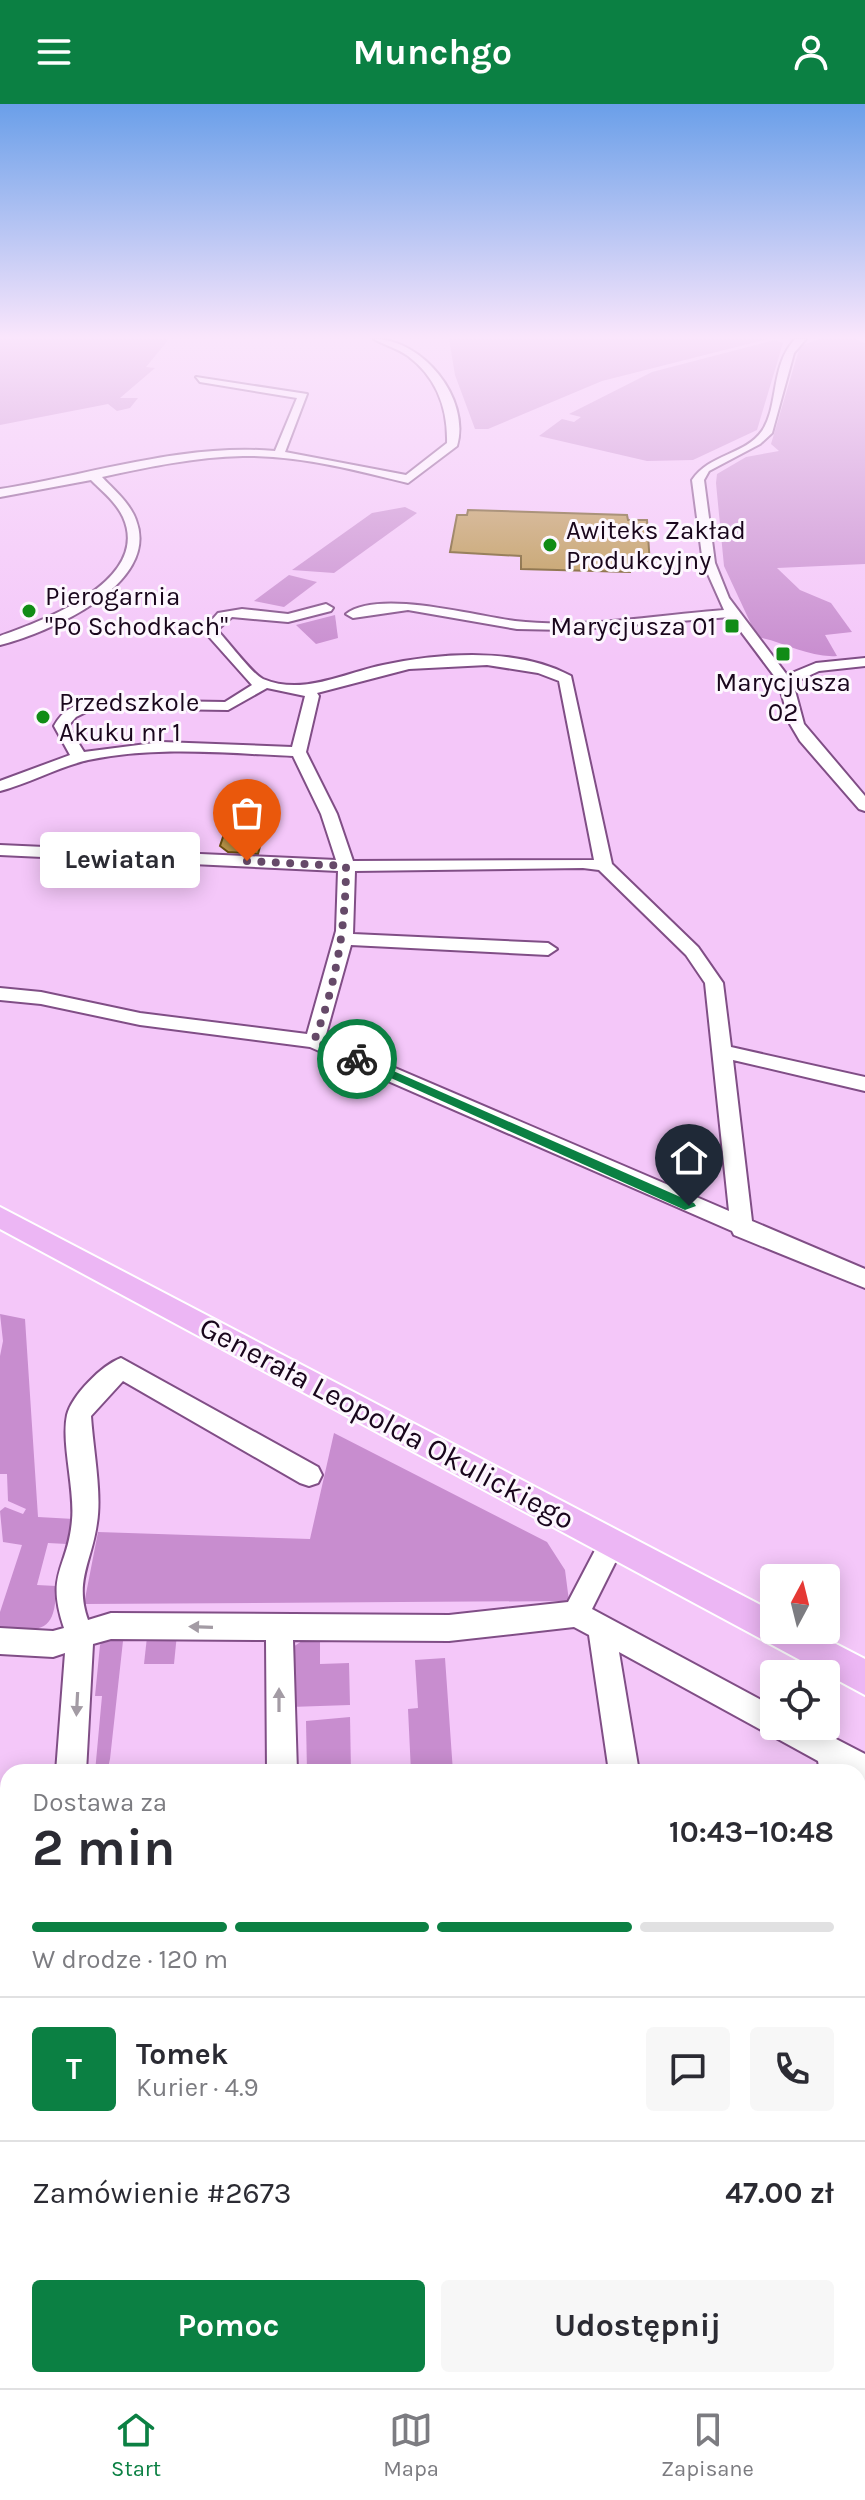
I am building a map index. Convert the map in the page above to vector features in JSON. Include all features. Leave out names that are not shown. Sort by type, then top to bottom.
[{"type":"main road","name":"Generała Leopolda Okulickiego","points":[[0,1217],[760,1622]]},
{"type":"main road","name":"Generała Leopolda Okulickiego","points":[[801,1644],[865,1678]]},
{"type":"street","points":[[279,454],[282,446]]},
{"type":"street","points":[[0,493],[181,458],[279,454],[408,479],[451,446]]},
{"type":"street","points":[[749,446],[709,465],[698,480],[709,563],[731,613],[785,681],[797,724],[865,806]]},
{"type":"street","points":[[0,641],[82,606],[114,579],[129,560],[134,545],[132,525],[122,507],[95,477]]},
{"type":"street","points":[[353,614],[408,606],[517,625],[568,626],[731,613]]},
{"type":"street","points":[[326,608],[276,619],[256,613],[230,614],[212,625],[212,634],[252,678],[264,684],[308,691],[374,671],[453,658],[498,662],[560,675],[566,679],[604,866],[709,971],[714,983],[742,1229]]},
{"type":"street","points":[[768,658],[790,659],[816,667]]},
{"type":"street","points":[[785,681],[816,667],[865,662]]},
{"type":"street","points":[[79,757],[61,726],[66,717],[77,709],[94,704],[228,706],[264,684]]},
{"type":"street","points":[[298,752],[312,696],[308,691]]},
{"type":"street","points":[[0,786],[79,757],[164,747],[298,752]]},
{"type":"street","points":[[298,752],[306,763],[346,866],[347,909],[326,1012],[314,1041]]},
{"type":"street","points":[[0,850],[346,866],[583,863],[604,866]]},
{"type":"street","points":[[341,939],[548,949]]},
{"type":"street","points":[[0,994],[41,998],[140,1019],[314,1041],[742,1229],[865,1279]]},
{"type":"street","points":[[724,1052],[865,1084]]},
{"type":"street","points":[[72,1764],[80,1636],[67,1595],[85,1521],[79,1416],[87,1401],[121,1368],[309,1475]]},
{"type":"street","points":[[576,1614],[612,1543]]},
{"type":"street","points":[[0,1641],[53,1644],[111,1626],[449,1628],[576,1614],[760,1715]]},
{"type":"street","points":[[279,1627],[282,1764]]},
{"type":"street","points":[[602,1630],[623,1764]]},
{"type":"street","points":[[802,1740],[833,1762]]},
{"type":"shaded area","points":[[580,446],[724,446],[693,460],[647,461]]},
{"type":"shaded area","points":[[773,446],[865,446],[865,564],[777,568],[800,590],[831,603],[852,632],[825,635],[837,656],[817,655],[757,637],[724,566],[717,474],[746,457],[779,451]]},
{"type":"shaded area","points":[[405,507],[417,513],[334,573],[292,570],[372,513]]},
{"type":"shaded area","points":[[289,575],[317,582],[284,607],[254,601]]},
{"type":"shaded area","points":[[335,615],[338,638],[316,644],[296,625]]},
{"type":"shaded area","points":[[0,1314],[25,1319],[38,1517],[74,1519],[67,1544],[48,1543],[37,1585],[56,1586],[53,1613],[43,1626],[26,1630],[0,1629],[0,1612],[22,1545],[3,1542],[0,1511],[5,1507],[23,1514],[26,1509],[8,1501],[7,1474],[0,1474],[0,1356],[3,1341]]},
{"type":"shaded area","points":[[334,1433],[547,1542],[565,1570],[569,1601],[84,1604],[98,1532],[310,1539]]},
{"type":"shaded area","points":[[177,1634],[174,1664],[144,1664],[147,1637]]},
{"type":"shaded area","points":[[119,1637],[123,1641],[110,1759],[109,1764],[96,1764],[102,1696],[95,1696],[100,1645],[105,1638]]},
{"type":"shaded area","points":[[305,1639],[320,1639],[320,1664],[349,1663],[350,1705],[290,1707],[293,1647]]},
{"type":"shaded area","points":[[445,1658],[452,1764],[411,1764],[408,1709],[418,1708],[415,1660]]},
{"type":"shaded area","points":[[350,1717],[351,1764],[307,1764],[306,1721]]},
{"type":"building","name":"Awiteks Zakład Produkcyjny","points":[[468,510],[627,515],[628,520],[647,520],[650,565],[630,565],[630,572],[521,569],[521,556],[450,552],[457,515],[467,515]]},
{"type":"building","points":[[225,831],[264,832],[258,854],[228,852],[220,846]]},
{"type":"way so far","points":[[247,861],[346,866],[347,909],[326,1012],[314,1041],[357,1059]]},
{"type":"place","name":"Awiteks Zakład Produkcyjny","points":[[550,545]]},
{"type":"place","name":"Pierogarnia \"Po Schodkach\"","points":[[29,611]]},
{"type":"place","name":"Marycjusza 01","points":[[732,626]]},
{"type":"place","name":"Marycjusza 02","points":[[783,654]]},
{"type":"place","name":"Przedszkole Akuku nr 1","points":[[43,717]]},
{"type":"place","name":"Lewiatan","points":[[247,861]]},
{"type":"route","points":[[357,1059],[689,1206]]}]
